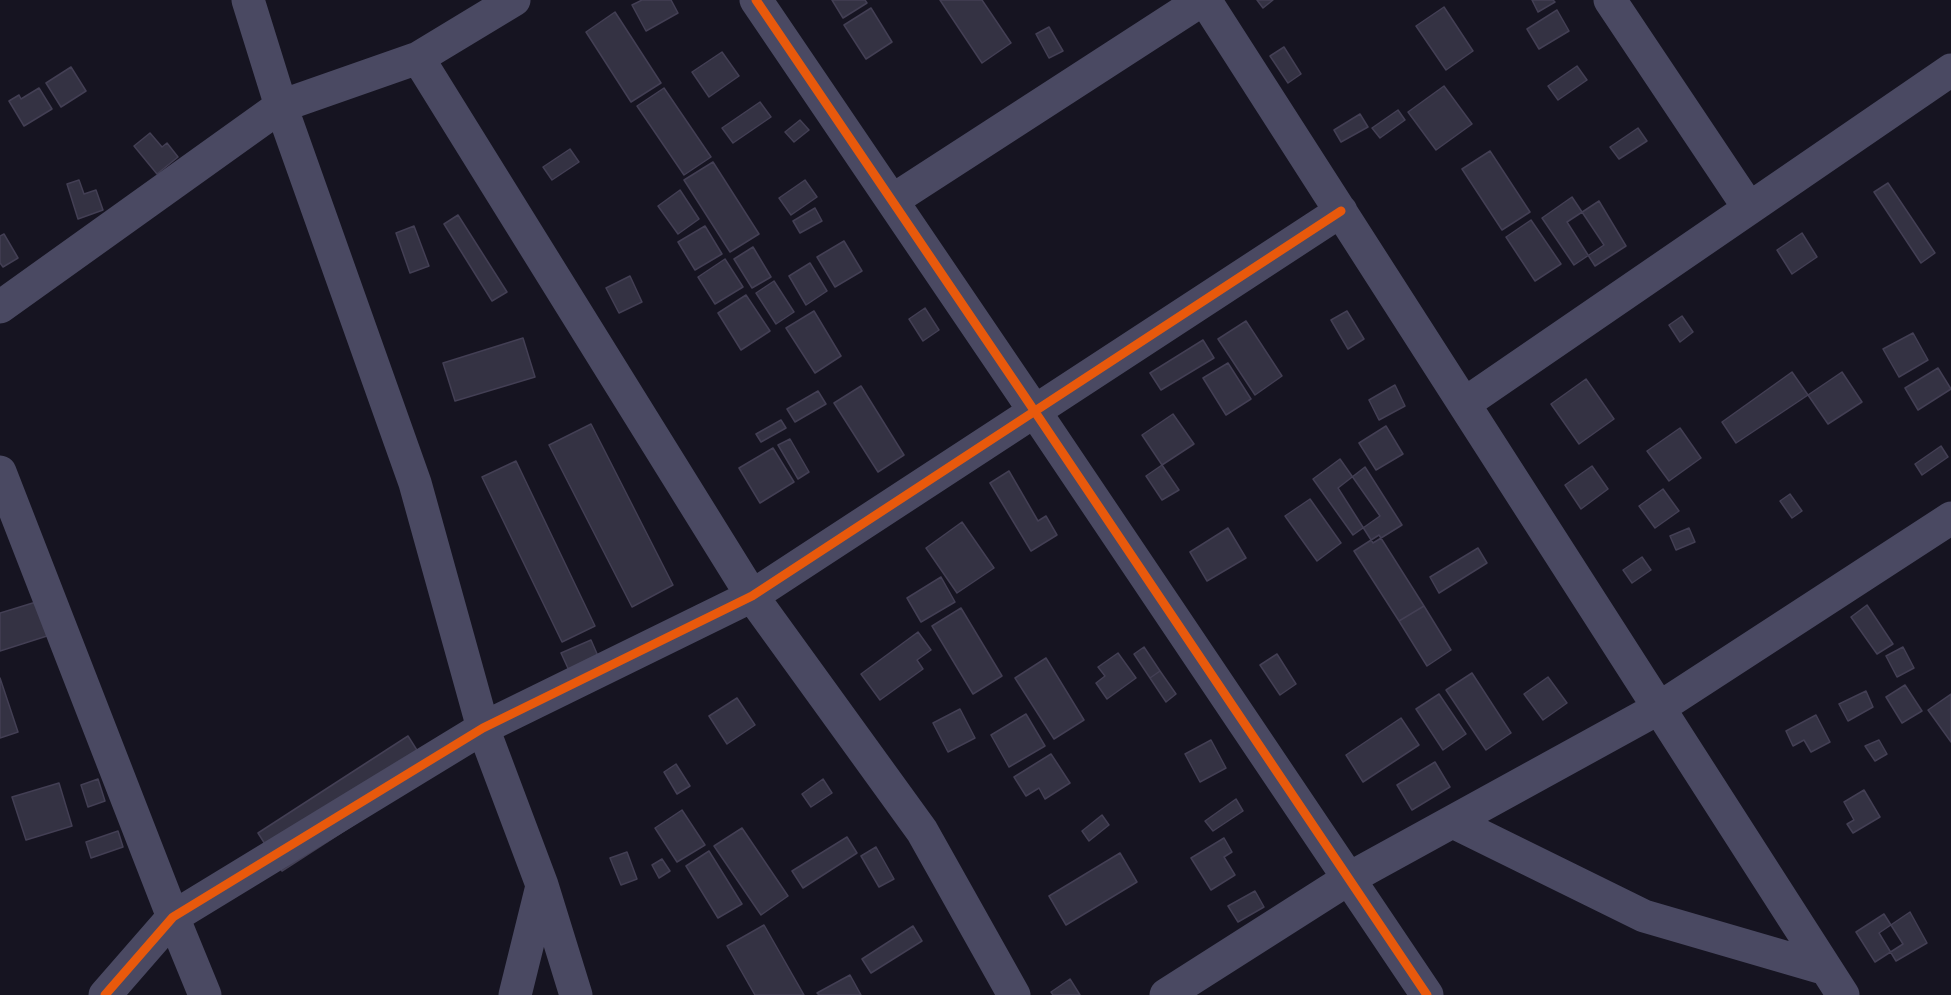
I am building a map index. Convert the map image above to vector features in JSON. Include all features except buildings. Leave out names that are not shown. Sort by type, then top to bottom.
[{"type":"street","points":[[248,0],[281,106],[415,483],[483,728],[542,885],[576,995]]},
{"type":"street","points":[[0,307],[281,106],[418,58],[514,0]]},
{"type":"street","points":[[756,0],[1427,995]]},
{"type":"street","points":[[893,201],[1204,0],[1835,982]]},
{"type":"street","points":[[1610,0],[1749,208]]},
{"type":"street","points":[[418,58],[752,596],[922,831],[1014,995]]},
{"type":"street","points":[[1464,404],[1951,70]]},
{"type":"street","points":[[105,995],[173,917],[483,728],[752,596],[1341,211]]},
{"type":"street","points":[[0,472],[173,917],[206,995]]},
{"type":"street","points":[[1166,995],[1348,879],[1659,708],[1951,518]]},
{"type":"street","points":[[1452,822],[1644,916],[1835,982]]},
{"type":"street","points":[[515,995],[542,885]]},
{"type":"cycle path","points":[[756,0],[1427,995]]},
{"type":"cycle path","points":[[105,995],[173,917],[483,728],[752,596],[1341,211]]}]
